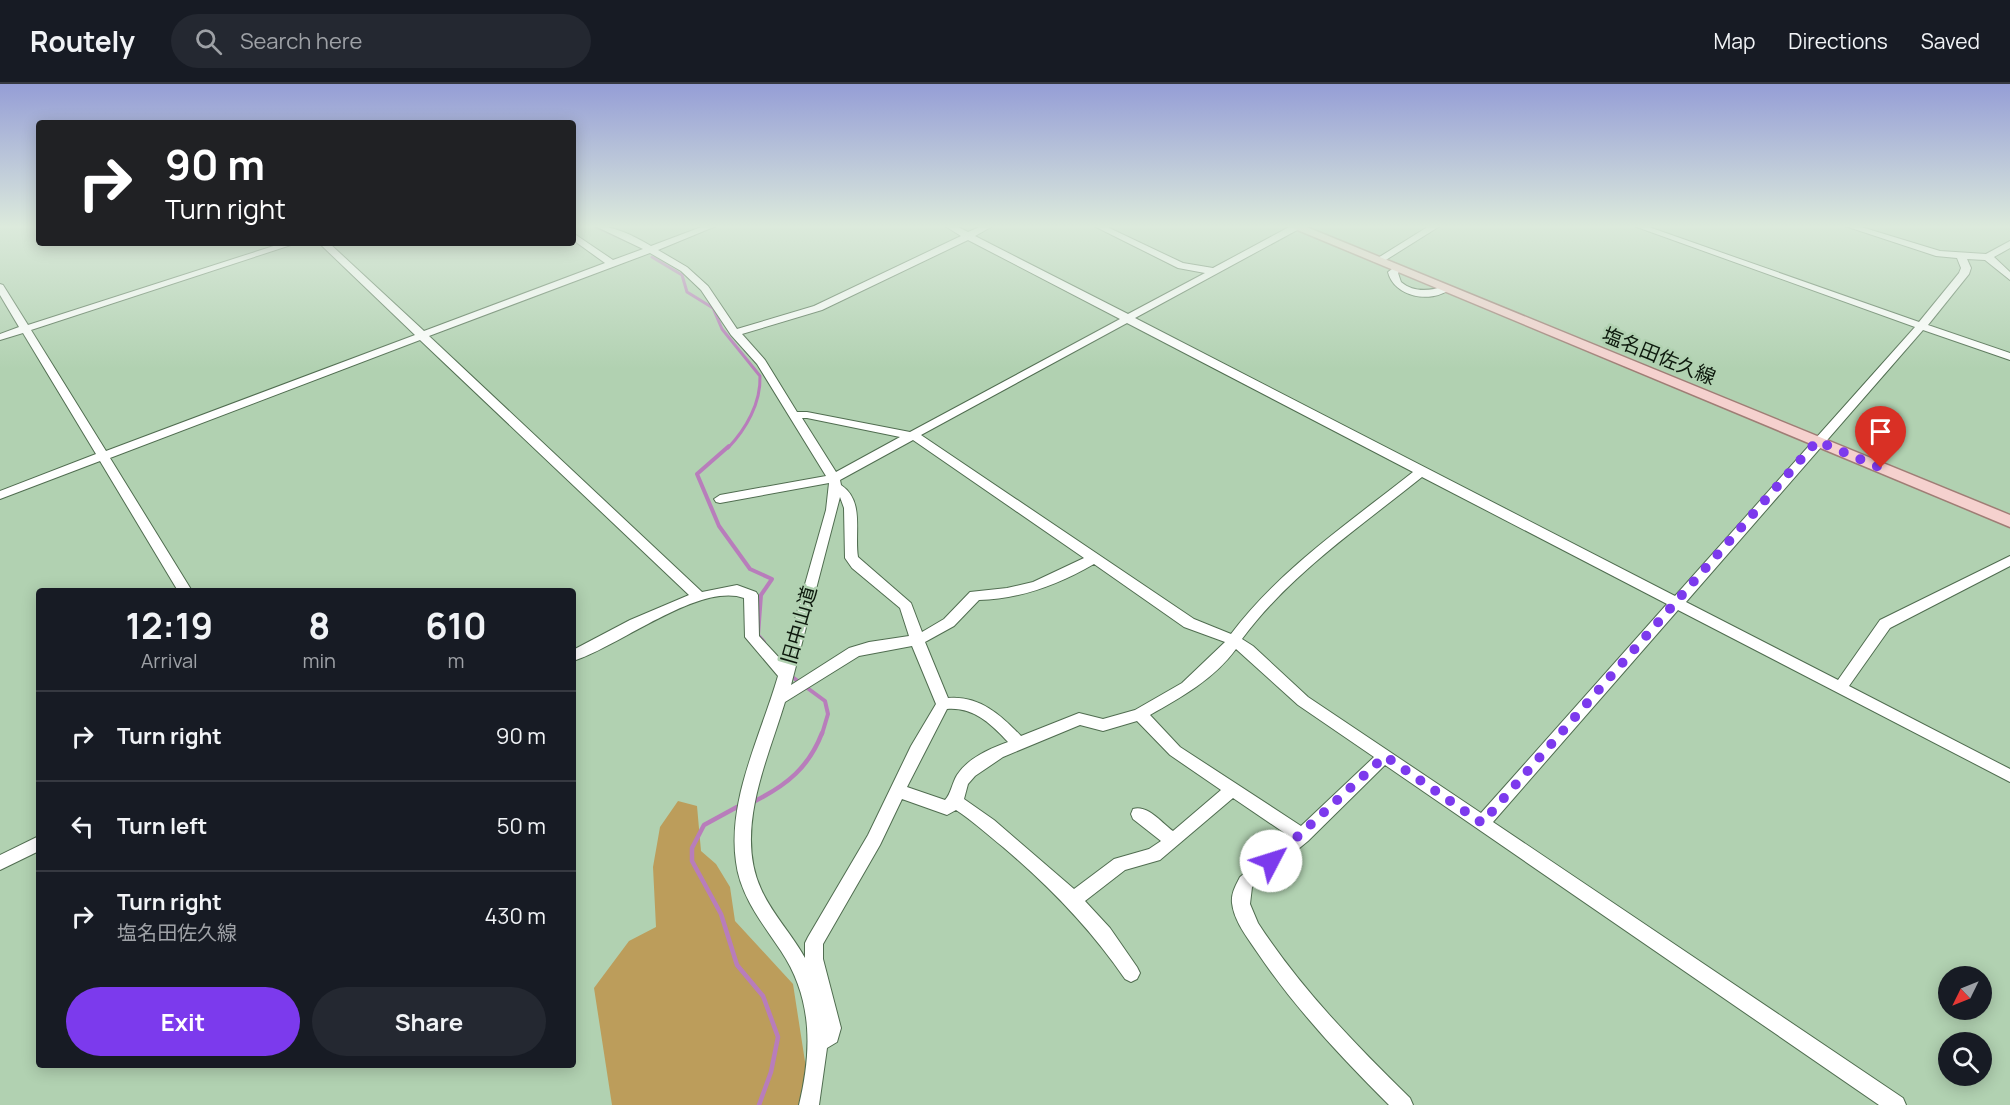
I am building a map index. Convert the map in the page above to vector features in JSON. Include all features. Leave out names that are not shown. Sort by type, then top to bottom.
[{"type":"main road","name":"塩名田佐久線","points":[[1407,274],[2010,521]]},
{"type":"street","points":[[0,337],[196,274]]},
{"type":"street","points":[[360,274],[699,597]]},
{"type":"street","points":[[0,495],[587,274]]},
{"type":"street","points":[[688,274],[695,278],[721,309],[735,333],[761,362],[796,415],[835,482],[846,494],[851,508],[849,550],[852,558],[856,565],[898,597],[911,617],[928,671],[944,704]]},
{"type":"street","points":[[735,333],[818,308],[889,274]]},
{"type":"street","points":[[1040,274],[2010,776]]},
{"type":"street","points":[[720,499],[835,482],[910,435],[1209,274]]},
{"type":"street","points":[[1775,274],[2010,357]]},
{"type":"street","points":[[1482,823],[1817,441],[1922,325],[1964,274]]},
{"type":"street","points":[[0,288],[183,588]]},
{"type":"street","points":[[796,415],[807,415],[910,435],[1189,623],[1233,640],[1262,661],[1282,684],[1303,701],[1896,1105]]},
{"type":"street","points":[[899,791],[947,807],[955,802],[962,780],[982,760],[1079,719],[1103,725],[1140,714],[1187,687],[1210,669],[1283,583],[1422,471]]},
{"type":"street","name":"旧中山道","points":[[809,1105],[816,1082],[818,1043],[814,1010],[803,972],[755,899],[743,859],[743,837],[748,807],[779,699],[835,482]]},
{"type":"street","points":[[779,699],[866,647],[918,639],[955,619],[975,595],[1020,592],[1075,570],[1095,558]]},
{"type":"street","points":[[1840,688],[1885,624],[2010,560]]},
{"type":"street","points":[[576,654],[682,601],[738,590],[752,595],[752,637],[785,674]]},
{"type":"street","points":[[944,704],[968,703],[979,706],[1019,744]]},
{"type":"street","points":[[818,1043],[830,1035],[832,1028],[814,959],[814,943],[899,791],[919,746],[944,704]]},
{"type":"street","points":[[1140,714],[1175,751],[1302,836]]},
{"type":"street","points":[[1385,756],[1302,836],[1246,882],[1241,892],[1243,913],[1305,1005],[1403,1105]]},
{"type":"street","points":[[1075,899],[1120,864],[1154,855],[1232,790]]},
{"type":"street","points":[[955,802],[976,815],[1075,899],[1105,933],[1131,973]]},
{"type":"street","points":[[1139,814],[1173,841]]},
{"type":"street","points":[[0,863],[36,845]]},
{"type":"shaded area","points":[[678,801],[697,806],[701,851],[716,864],[730,887],[735,921],[793,984],[806,1068],[819,1105],[612,1105],[594,988],[629,941],[656,927],[653,867],[660,827]]},
{"type":"waterway","points":[[680,274],[687,292],[713,308],[722,329],[760,376],[755,406],[741,433],[728,448]]},
{"type":"waterway","points":[[729,446],[697,474],[719,526],[750,569],[772,579],[761,595],[758,635],[764,642]]},
{"type":"waterway","points":[[791,676],[825,701],[828,714],[822,734]]},
{"type":"waterway","points":[[755,801],[796,774],[811,756],[822,733]]},
{"type":"waterway","points":[[737,807],[704,825],[692,848],[692,861],[721,914],[737,965],[763,996],[778,1037],[771,1072],[759,1105]]},
{"type":"route","points":[[1271,861],[1302,836],[1385,756],[1482,823],[1817,441],[1881,468]]}]
